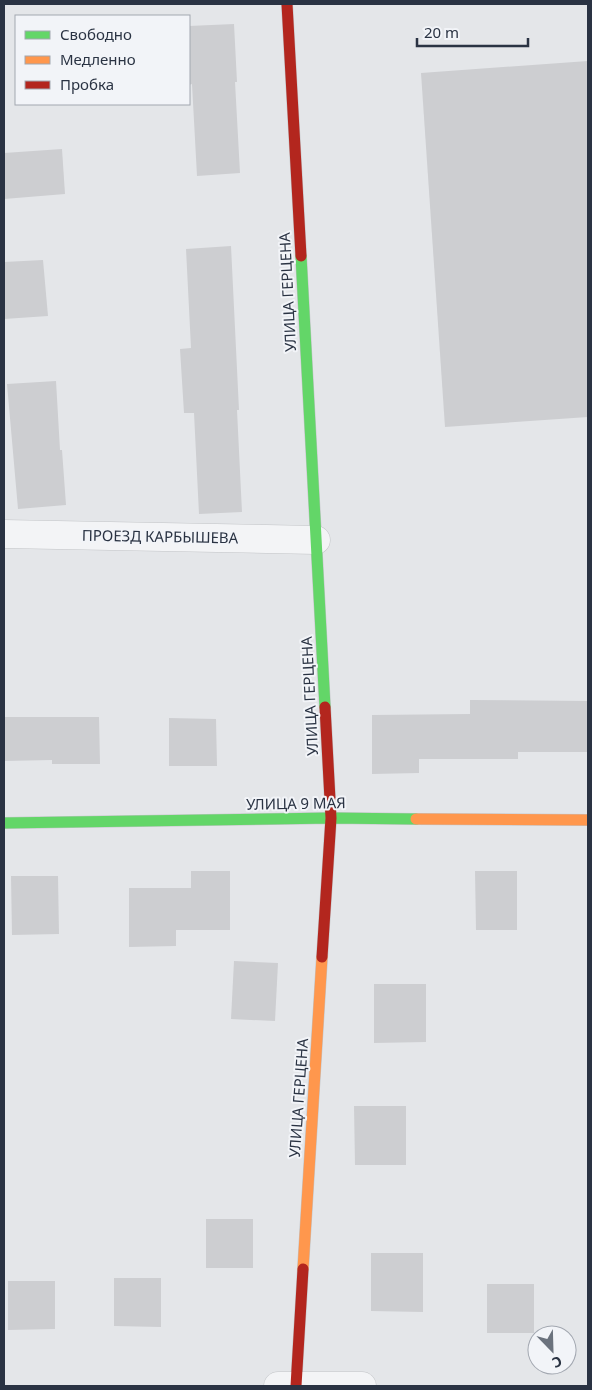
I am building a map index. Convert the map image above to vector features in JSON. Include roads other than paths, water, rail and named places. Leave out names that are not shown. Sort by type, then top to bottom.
[{"type":"street","name":"УЛИЦА ГЕРЦЕНА","points":[[287,4],[331,818],[296,1386]]},
{"type":"street","name":"ПРОЕЗД КАРБЫШЕВА","points":[[4,534],[316,540]]},
{"type":"street","name":"УЛИЦА 9 МАЯ","points":[[4,823],[331,818],[588,820]]},
{"type":"street","points":[[278,1386],[362,1386]]}]
